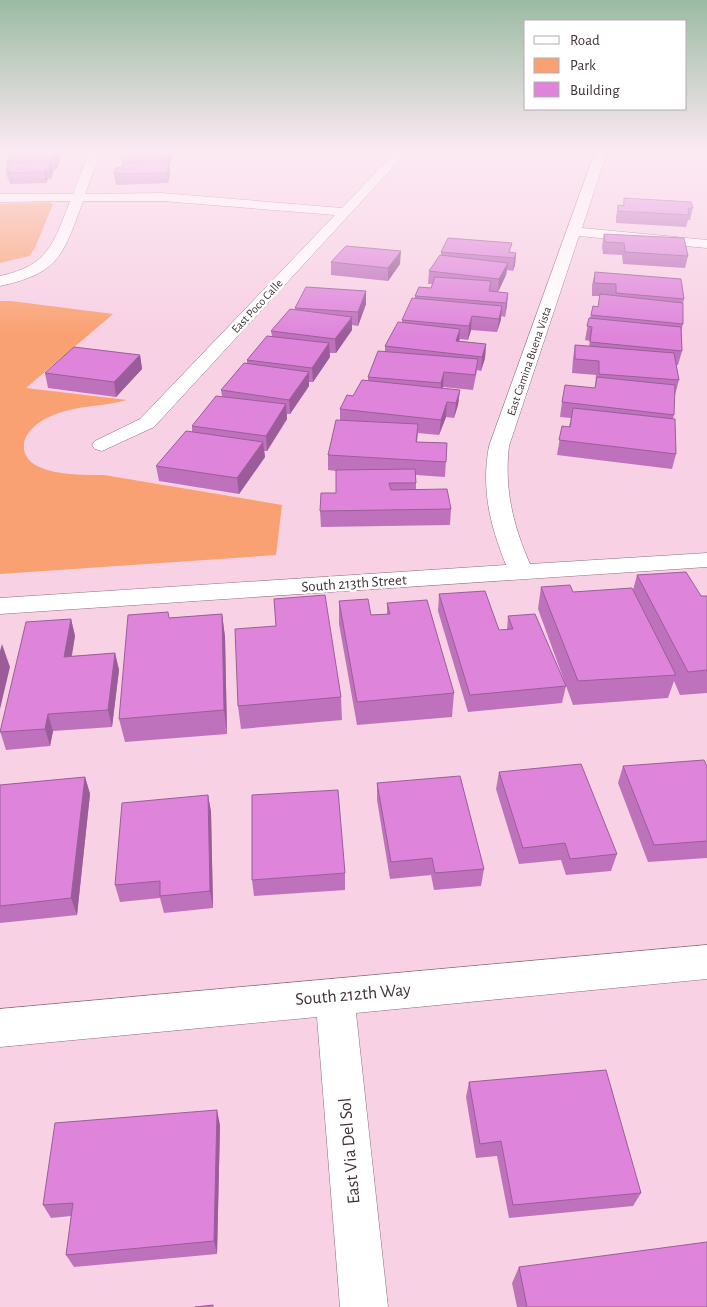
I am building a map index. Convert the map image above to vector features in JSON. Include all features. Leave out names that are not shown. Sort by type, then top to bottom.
[{"type":"street","points":[[0,281],[20,277],[38,270],[51,259],[59,247],[71,213]]},
{"type":"street","name":"East Poco Calle","points":[[102,445],[147,423],[343,213]]},
{"type":"street","name":"East Camina Buena Vista","points":[[521,572],[504,528],[497,503],[495,466],[499,446],[580,213]]},
{"type":"street","points":[[574,231],[707,244]]},
{"type":"street","name":"South 213th Street","points":[[0,606],[707,560]]},
{"type":"street","name":"South 212th Way","points":[[0,1028],[707,962]]},
{"type":"street","name":"East Via Del Sol","points":[[335,996],[364,1307]]},
{"type":"green space","points":[[0,213],[49,213],[35,248],[29,256],[0,263]]},
{"type":"green space","points":[[0,301],[113,314],[26,388],[127,400],[68,410],[41,422],[29,432],[24,444],[26,455],[32,463],[55,472],[104,475],[282,505],[276,555],[0,574]]},
{"type":"building","points":[[653,213],[689,213],[689,215]]},
{"type":"building","points":[[604,234],[684,238],[688,256],[625,252],[624,243],[605,242]]},
{"type":"building","points":[[448,238],[512,243],[509,252],[516,253],[514,258],[441,252]]},
{"type":"building","points":[[346,246],[401,251],[388,268],[331,262]]},
{"type":"building","points":[[440,255],[508,263],[499,279],[429,271]]},
{"type":"building","points":[[595,272],[681,279],[684,299],[616,293],[616,284],[594,283]]},
{"type":"building","points":[[435,277],[491,281],[489,291],[508,293],[506,303],[415,296],[419,287],[431,288]]},
{"type":"building","points":[[306,287],[366,291],[358,312],[295,308]]},
{"type":"building","points":[[600,294],[683,303],[683,324],[591,315],[593,306],[598,307]]},
{"type":"building","points":[[412,298],[502,306],[499,319],[472,316],[469,326],[402,320]]},
{"type":"building","points":[[290,309],[352,317],[335,339],[271,331]]},
{"type":"building","points":[[589,318],[681,327],[682,351],[590,342],[592,327],[587,326]]},
{"type":"building","points":[[398,322],[460,329],[456,341],[486,344],[482,357],[385,346]]},
{"type":"building","points":[[267,336],[329,343],[312,368],[247,360]]},
{"type":"building","points":[[575,345],[674,353],[679,380],[599,374],[599,361],[575,359]]},
{"type":"building","points":[[74,347],[140,355],[114,382],[45,373]]},
{"type":"building","points":[[378,351],[478,359],[475,375],[444,372],[441,383],[368,377]]},
{"type":"building","points":[[244,363],[309,372],[289,400],[221,390]]},
{"type":"building","points":[[597,377],[675,385],[674,415],[562,402],[565,385],[595,388]]},
{"type":"building","points":[[362,380],[460,390],[456,403],[447,402],[441,420],[340,409],[347,395],[353,396]]},
{"type":"building","points":[[216,396],[286,404],[266,436],[192,426]]},
{"type":"building","points":[[573,408],[675,419],[676,454],[559,440],[562,426],[570,427]]},
{"type":"building","points":[[336,420],[418,424],[416,442],[447,443],[446,462],[328,455]]},
{"type":"building","points":[[186,431],[263,442],[237,478],[156,466]]},
{"type":"building","points":[[415,469],[416,483],[389,483],[391,490],[447,489],[451,509],[320,511],[321,493],[336,493],[336,470]]},
{"type":"building","points":[[686,572],[701,596],[707,596],[707,670],[688,672],[637,575]]},
{"type":"building","points":[[570,585],[573,592],[632,588],[676,675],[578,681],[541,587]]},
{"type":"building","points":[[485,591],[499,630],[513,629],[508,616],[535,614],[566,686],[470,695],[439,594]]},
{"type":"building","points":[[325,595],[341,697],[238,706],[235,629],[276,626],[274,599]]},
{"type":"building","points":[[368,599],[371,615],[390,614],[387,603],[427,600],[454,693],[357,702],[339,601]]},
{"type":"building","points":[[168,612],[169,618],[222,614],[224,710],[119,719],[128,615]]},
{"type":"building","points":[[71,619],[64,657],[115,653],[108,710],[48,714],[45,729],[0,732],[26,622]]},
{"type":"building","points":[[704,760],[707,766],[707,841],[654,845],[623,766]]},
{"type":"building","points":[[581,764],[617,854],[570,859],[565,843],[523,848],[499,772]]},
{"type":"building","points":[[460,776],[484,869],[435,873],[432,858],[391,862],[377,783]]},
{"type":"building","points":[[85,777],[71,898],[0,906],[0,785]]},
{"type":"building","points":[[338,790],[345,873],[252,880],[252,795]]},
{"type":"building","points":[[208,795],[210,891],[160,896],[160,881],[115,885],[122,803]]},
{"type":"building","points":[[606,1070],[641,1193],[513,1205],[501,1141],[480,1144],[469,1082]]},
{"type":"building","points":[[217,1110],[214,1241],[66,1255],[73,1203],[43,1205],[55,1123]]},
{"type":"building","points":[[707,1242],[707,1307],[527,1307],[519,1267]]},
{"type":"building","points":[[213,1305],[213,1307],[195,1307]]}]
